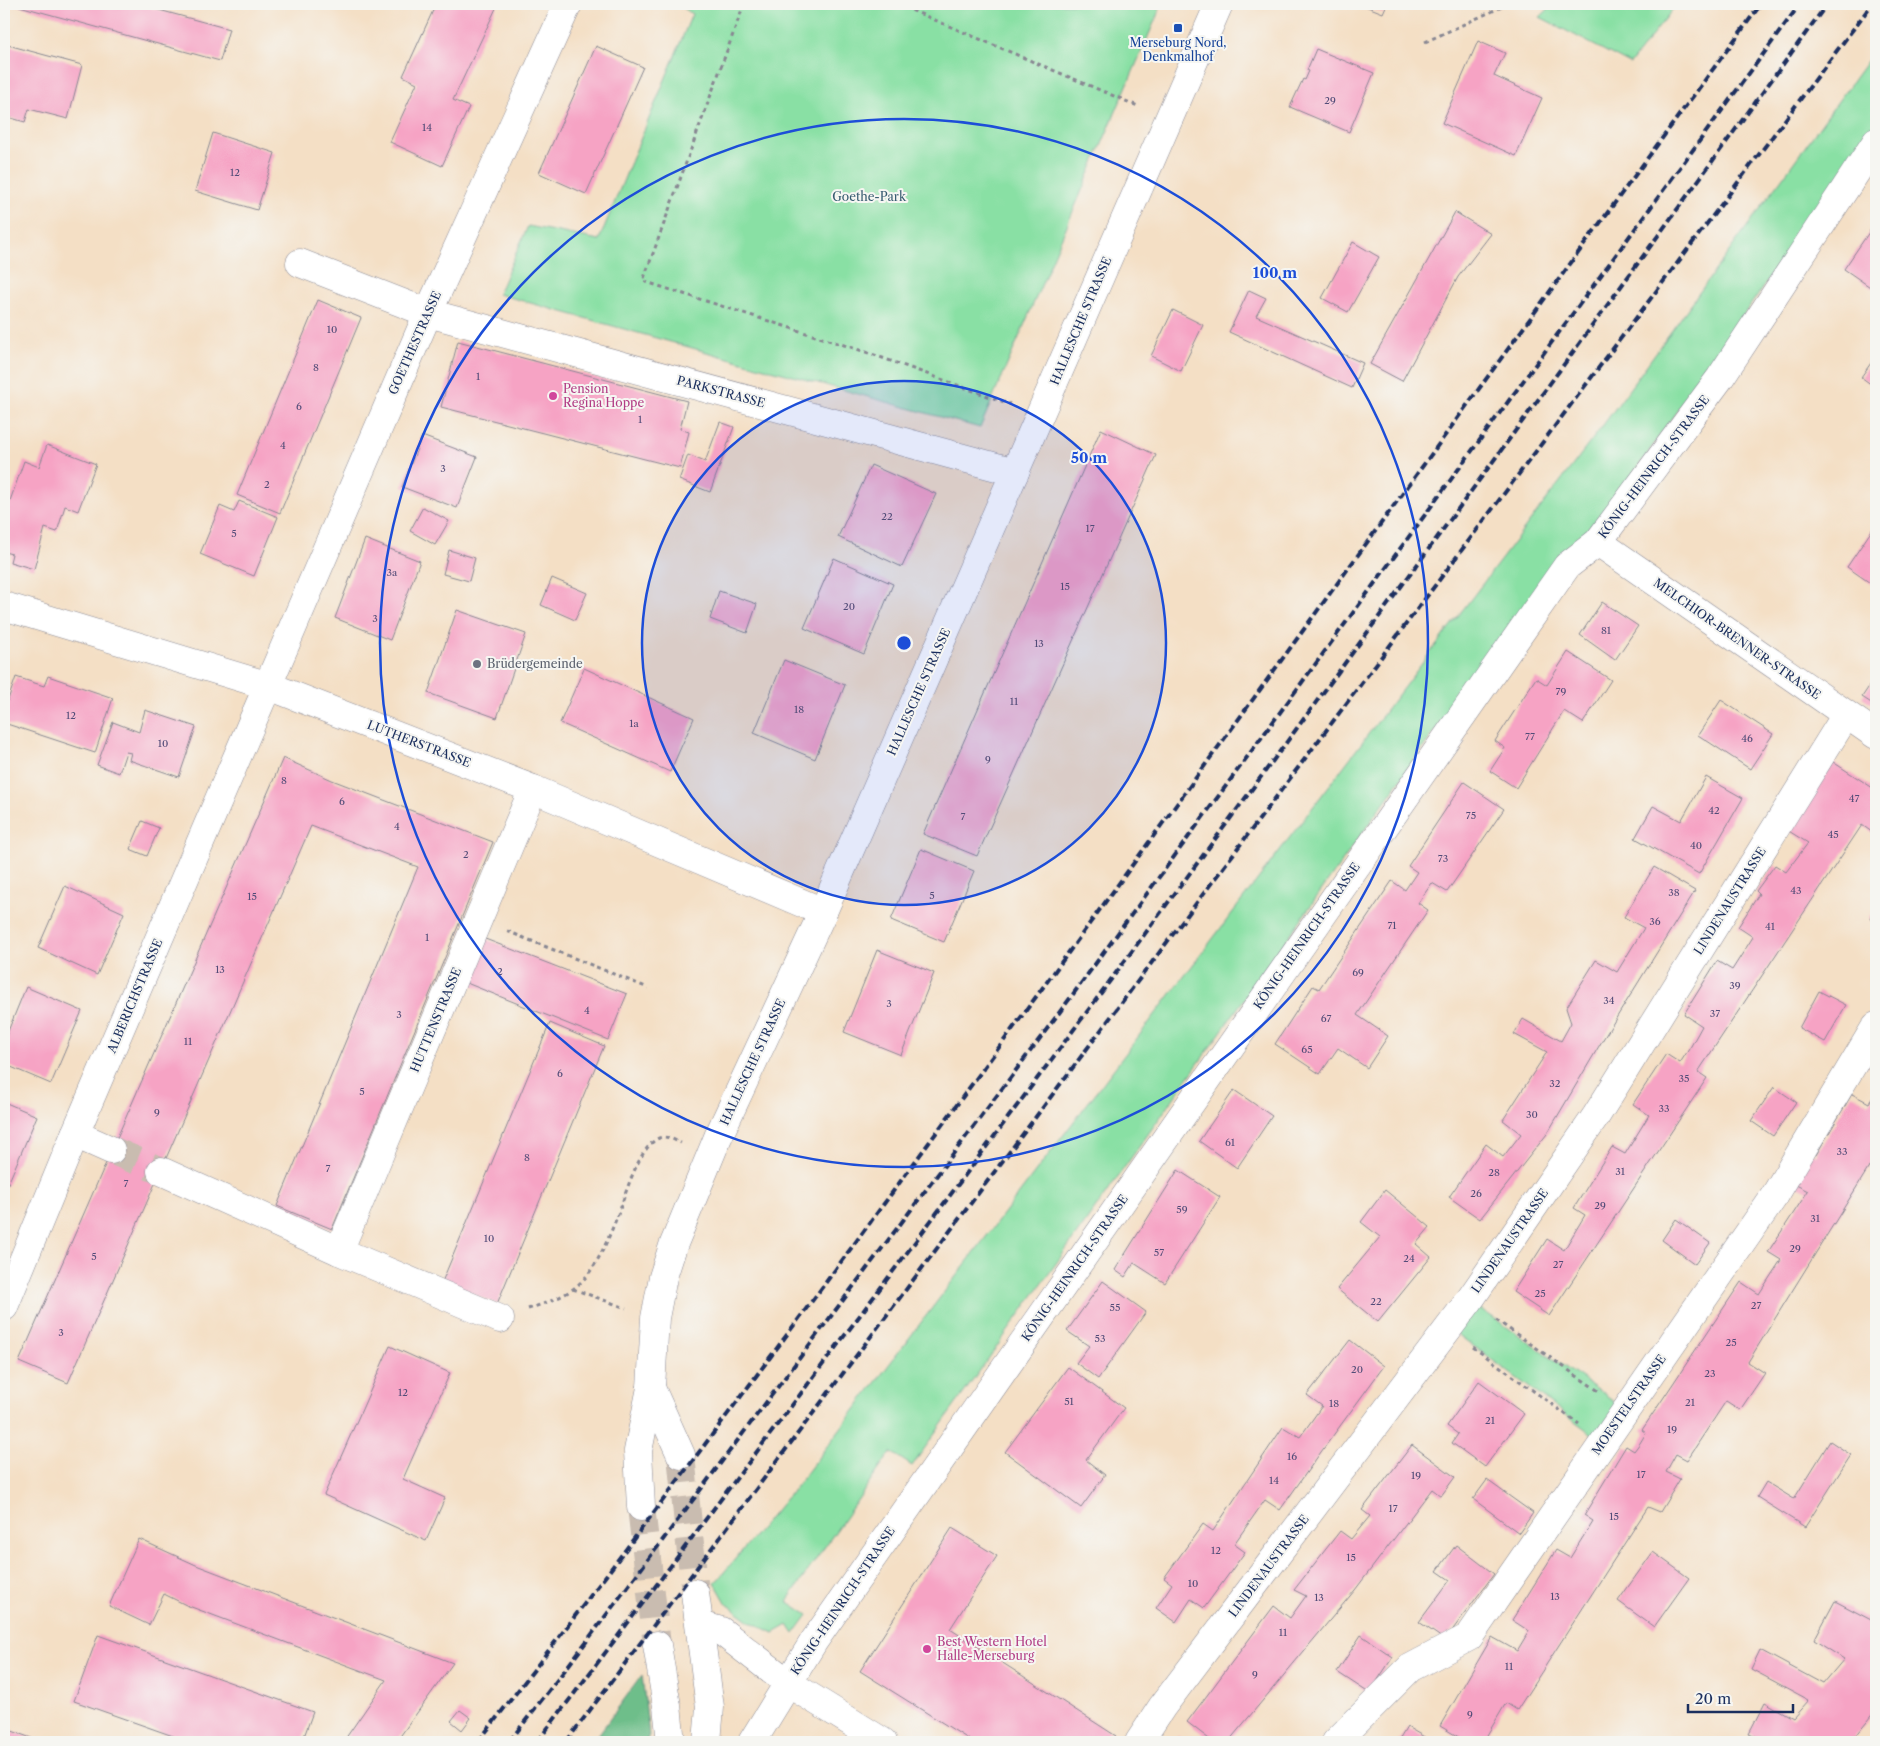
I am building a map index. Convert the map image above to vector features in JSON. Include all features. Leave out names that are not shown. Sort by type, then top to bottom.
[{"type":"street","name":"GOETHESTRASSE","points":[[269,686],[428,313],[568,4]]},
{"type":"street","name":"HALLESCHE STRASSE","points":[[641,1506],[638,1451],[651,1388],[655,1318],[663,1278],[673,1246],[710,1156],[823,912],[1219,4]]},
{"type":"street","name":"KÖNIG-HEINRICH-STRASSE","points":[[752,1742],[819,1632],[1567,566],[1598,542],[1720,378],[1876,142]]},
{"type":"street","name":"PARKSTRASSE","points":[[300,263],[428,313],[1015,472]]},
{"type":"street","name":"MELCHIOR-BRENNER-STRASSE","points":[[1598,542],[1876,735]]},
{"type":"street","name":"LUTHERSTRASSE","points":[[4,606],[269,686],[533,789],[823,912]]},
{"type":"street","name":"ALBERICHSTRASSE","points":[[4,1307],[75,1134],[269,686]]},
{"type":"street","name":"LINDENAUSTRASSE","points":[[1139,1742],[1174,1691],[1469,1301],[1596,1116],[1846,715]]},
{"type":"street","name":"HUTTENSTRASSE","points":[[339,1251],[533,789]]},
{"type":"street","name":"MOESTELSTRASSE","points":[[1336,1742],[1410,1668],[1469,1637],[1775,1195],[1876,1026]]},
{"type":"street","points":[[75,1134],[111,1150]]},
{"type":"street","points":[[161,1172],[500,1320]]},
{"type":"street","name":"HALLESCHE STRASSE","points":[[651,1388],[681,1455]]},
{"type":"street","points":[[696,1593],[710,1707],[707,1742]]},
{"type":"street","points":[[700,1625],[721,1631],[788,1683],[883,1742]]},
{"type":"street","points":[[657,1646],[671,1742]]},
{"type":"path","points":[[744,4],[643,281],[866,352],[1040,414]]},
{"type":"path","points":[[897,4],[1168,119]]},
{"type":"path","points":[[1425,42],[1508,4]]},
{"type":"path","points":[[478,919],[648,988]]},
{"type":"path","points":[[500,1320],[556,1299],[585,1278],[598,1258],[616,1220],[638,1163],[654,1141],[666,1136],[710,1156]]},
{"type":"path","points":[[572,1289],[616,1305]]},
{"type":"path","points":[[1469,1301],[1626,1409]]},
{"type":"path","points":[[1449,1328],[1603,1442]]},
{"type":"green space","name":"Goethe-Park","points":[[678,4],[1162,4],[980,428],[498,294],[528,226],[599,240],[692,14]]},
{"type":"green space","points":[[1554,4],[1677,4],[1630,64],[1540,17]]},
{"type":"green space","points":[[1876,49],[1876,124],[1613,503],[1553,565],[912,1466],[891,1452],[787,1601],[808,1615],[794,1634],[788,1625],[774,1633],[750,1621],[727,1604],[715,1583],[799,1483],[1601,428]]},
{"type":"green space","points":[[1469,1301],[1626,1409],[1603,1442],[1449,1328]]},
{"type":"green space","points":[[642,1675],[649,1735],[646,1742],[593,1742]]},
{"type":"building","points":[[12,4],[137,4],[229,29],[220,61]]},
{"type":"building","points":[[436,4],[498,4],[453,100],[469,107],[442,166],[390,142],[417,83],[403,76]]},
{"type":"building","points":[[1360,4],[1387,4],[1383,13]]},
{"type":"building","points":[[1478,41],[1505,53],[1494,76],[1542,98],[1516,156],[1442,123]]},
{"type":"building","points":[[4,44],[82,65],[68,119],[29,109],[25,122],[4,116]]},
{"type":"building","points":[[596,46],[643,67],[586,194],[539,173]]},
{"type":"building","points":[[1316,49],[1374,73],[1349,132],[1290,107],[1303,79],[1305,80]]},
{"type":"building","points":[[213,133],[275,153],[257,210],[195,191]]},
{"type":"building","points":[[4,191],[8,192],[4,205]]},
{"type":"building","points":[[1455,212],[1491,234],[1458,277],[1402,381],[1370,364]]},
{"type":"building","points":[[1876,222],[1876,291],[1844,269]]},
{"type":"building","points":[[1353,242],[1379,257],[1348,312],[1322,298]]},
{"type":"building","points":[[1249,290],[1266,298],[1256,316],[1363,363],[1352,388],[1229,332]]},
{"type":"building","points":[[318,300],[361,318],[280,513],[237,495]]},
{"type":"building","points":[[1173,310],[1203,325],[1181,371],[1151,356]]},
{"type":"building","points":[[458,341],[687,401],[680,429],[689,432],[680,468],[441,407]]},
{"type":"building","points":[[1876,356],[1876,388],[1861,377]]},
{"type":"building","points":[[720,422],[734,427],[710,492],[679,480],[688,455],[705,462]]},
{"type":"building","points":[[1101,429],[1156,455],[977,856],[923,834]]},
{"type":"building","points":[[422,436],[477,457],[457,508],[402,487]]},
{"type":"building","points":[[47,445],[96,464],[78,511],[65,506],[57,532],[45,528],[34,569],[10,562],[12,554],[4,552],[4,518],[24,461],[39,467]]},
{"type":"building","points":[[871,465],[936,494],[902,567],[838,537]]},
{"type":"building","points":[[239,501],[278,517],[254,576],[200,554],[220,506],[234,512]]},
{"type":"building","points":[[423,507],[449,521],[435,545],[410,531]]},
{"type":"building","points":[[1874,527],[1876,529],[1876,587],[1847,567]]},
{"type":"building","points":[[365,539],[420,561],[390,640],[335,618]]},
{"type":"building","points":[[449,550],[475,558],[469,581],[443,574]]},
{"type":"building","points":[[834,558],[893,584],[864,654],[804,628]]},
{"type":"building","points":[[552,578],[587,593],[575,620],[541,605]]},
{"type":"building","points":[[719,591],[757,604],[747,633],[710,619]]},
{"type":"building","points":[[1602,602],[1638,626],[1615,660],[1580,635]]},
{"type":"building","name":"Brüdergemeinde","points":[[457,610],[526,634],[497,718],[428,693]]},
{"type":"building","points":[[1568,652],[1611,680],[1583,723],[1564,711],[1516,788],[1490,771],[1505,748],[1495,741],[1536,678],[1547,685]]},
{"type":"building","points":[[784,660],[845,685],[815,759],[754,733]]},
{"type":"building","points":[[584,668],[694,718],[670,772],[560,723]]},
{"type":"building","points":[[48,676],[113,698],[95,753],[4,723],[4,711],[16,677],[44,686]]},
{"type":"building","points":[[1876,676],[1876,706],[1862,697]]},
{"type":"building","points":[[1721,700],[1773,734],[1750,769],[1698,735]]},
{"type":"building","points":[[145,710],[196,727],[179,777],[129,760],[131,753],[126,752],[119,773],[97,765],[113,722],[139,732]]},
{"type":"building","points":[[283,758],[332,780],[493,842],[332,1229],[277,1206],[418,867],[311,826],[68,1383],[19,1362]]},
{"type":"building","points":[[1833,762],[1876,790],[1876,835],[1862,825],[1698,1072],[1707,1078],[1549,1316],[1513,1292],[1547,1239],[1564,1250],[1585,1215],[1574,1208],[1612,1147],[1625,1154],[1649,1115],[1633,1104],[1666,1054],[1680,1063],[1691,1046],[1702,1026],[1684,1014],[1717,961],[1732,970],[1753,937],[1738,927],[1759,894],[1756,891],[1775,865],[1786,872],[1808,843],[1787,830]]},
{"type":"building","points":[[1706,777],[1743,798],[1699,874],[1635,838],[1653,806],[1681,821]]},
{"type":"building","points":[[1464,782],[1504,809],[1447,892],[1432,883],[1418,903],[1428,910],[1357,1015],[1388,1036],[1367,1068],[1338,1048],[1320,1074],[1275,1044],[1313,986],[1319,989],[1392,881],[1405,890],[1417,872],[1408,866]]},
{"type":"building","points":[[142,821],[159,828],[147,856],[130,849]]},
{"type":"building","points":[[921,849],[974,871],[944,942],[891,920]]},
{"type":"building","points":[[1654,867],[1695,891],[1547,1134],[1480,1219],[1449,1197],[1486,1144],[1503,1157],[1521,1134],[1503,1120],[1547,1052],[1514,1034],[1523,1019],[1561,1041],[1571,1023],[1566,1008],[1596,960],[1617,972],[1644,928],[1624,917]]},
{"type":"building","points":[[65,886],[124,913],[97,975],[38,948]]},
{"type":"building","points":[[1876,907],[1876,921],[1870,918]]},
{"type":"building","points":[[462,930],[627,994],[608,1040],[464,982]]},
{"type":"building","points":[[877,950],[934,973],[901,1055],[844,1032]]},
{"type":"building","points":[[26,987],[82,1011],[51,1084],[4,1064],[4,1041]]},
{"type":"building","points":[[1819,991],[1846,1005],[1825,1042],[1799,1028]]},
{"type":"building","points":[[550,1023],[604,1046],[497,1304],[442,1282]]},
{"type":"building","points":[[1876,1057],[1876,1073],[1869,1068]]},
{"type":"building","points":[[1774,1087],[1796,1102],[1773,1136],[1751,1121]]},
{"type":"building","points":[[1234,1090],[1272,1116],[1237,1168],[1199,1141]]},
{"type":"building","points":[[1876,1092],[1876,1156],[1748,1362],[1765,1373],[1740,1410],[1726,1401],[1687,1460],[1676,1454],[1666,1472],[1680,1479],[1660,1512],[1648,1507],[1517,1710],[1506,1703],[1483,1742],[1467,1742],[1440,1726],[1492,1637],[1517,1651],[1529,1631],[1512,1620],[1556,1550],[1570,1558],[1593,1521],[1584,1515],[1626,1446],[1634,1451],[1640,1443],[1646,1433],[1642,1430],[1741,1282],[1759,1294],[1781,1260],[1768,1252],[1808,1191],[1790,1182],[1808,1151],[1816,1155],[1852,1094],[1869,1103]]},
{"type":"building","points":[[4,1102],[37,1116],[7,1186],[4,1184]]},
{"type":"building","points":[[1178,1170],[1220,1197],[1165,1283],[1134,1263],[1125,1277],[1115,1270]]},
{"type":"building","points":[[1385,1190],[1430,1227],[1416,1244],[1431,1257],[1378,1322],[1337,1289],[1380,1237],[1361,1222]]},
{"type":"building","points":[[1676,1219],[1710,1243],[1695,1264],[1662,1240]]},
{"type":"building","points":[[1103,1281],[1146,1312],[1098,1379],[1076,1363],[1089,1346],[1067,1331]]},
{"type":"building","points":[[1350,1340],[1384,1366],[1280,1510],[1265,1500],[1234,1544],[1245,1552],[1204,1608],[1191,1599],[1176,1622],[1156,1608],[1172,1584],[1164,1578],[1203,1524],[1213,1531],[1283,1427],[1300,1437],[1322,1406],[1307,1395]]},
{"type":"building","points":[[390,1346],[450,1373],[403,1479],[445,1498],[426,1541],[324,1495]]},
{"type":"building","points":[[1068,1367],[1124,1408],[1086,1460],[1105,1475],[1081,1508],[1005,1452]]},
{"type":"building","points":[[1479,1381],[1524,1414],[1485,1467],[1452,1443],[1458,1434],[1447,1426]]},
{"type":"building","points":[[1830,1441],[1851,1455],[1805,1527],[1757,1497],[1766,1482],[1794,1499]]},
{"type":"building","points":[[1412,1445],[1455,1477],[1441,1496],[1432,1489],[1355,1590],[1228,1742],[1213,1742],[1187,1722],[1274,1606],[1290,1618],[1306,1596],[1294,1590],[1340,1531],[1351,1539],[1370,1516],[1362,1510]]},
{"type":"building","points":[[1487,1480],[1533,1513],[1519,1533],[1473,1499]]},
{"type":"building","name":"Best Western Hotel Halle-Merseburg","points":[[952,1528],[997,1556],[950,1629],[1116,1736],[1112,1742],[973,1742],[860,1671]]},
{"type":"building","points":[[139,1539],[196,1565],[453,1663],[396,1742],[343,1742],[386,1680],[186,1605],[164,1594],[149,1625],[109,1606]]},
{"type":"building","points":[[1456,1545],[1494,1574],[1445,1640],[1419,1622],[1450,1580],[1437,1571]]},
{"type":"building","points":[[1653,1552],[1689,1578],[1654,1627],[1618,1601]]},
{"type":"building","points":[[1835,1601],[1873,1621],[1876,1618],[1876,1711],[1851,1742],[1769,1742],[1749,1733],[1765,1702],[1793,1718],[1809,1700],[1751,1669],[1760,1650],[1823,1684],[1844,1659],[1814,1640]]},
{"type":"building","points":[[98,1635],[313,1712],[302,1742],[190,1742],[74,1701]]},
{"type":"building","points":[[1361,1635],[1393,1657],[1369,1693],[1337,1672]]},
{"type":"building","points":[[460,1710],[471,1718],[462,1730],[451,1721]]},
{"type":"building","points":[[1407,1727],[1433,1742],[1398,1742]]},
{"type":"building","points":[[4,1728],[42,1742],[4,1742]]},
{"type":"building","points":[[1179,1736],[1190,1742],[1176,1742]]},
{"type":"tunnel","points":[[111,1150],[161,1171]]},
{"type":"tunnel","points":[[681,1455],[695,1593]]},
{"type":"tunnel","points":[[641,1507],[657,1645]]},
{"type":"railway","points":[[478,1742],[761,1370],[1761,4]]},
{"type":"railway","points":[[509,1742],[1071,997],[1800,4]]},
{"type":"railway","points":[[537,1742],[1005,1122],[1418,564],[1827,4]]},
{"type":"railway","points":[[566,1742],[1872,4]]},
{"type":"place","name":"Merseburg Nord, Denkmalhof","points":[[1178,28]]},
{"type":"place","name":"Pension Regina Hoppe","points":[[553,396]]},
{"type":"place","name":"Brüdergemeinde","points":[[477,664]]},
{"type":"place","name":"Best Western Hotel Halle-Merseburg","points":[[927,1649]]}]
